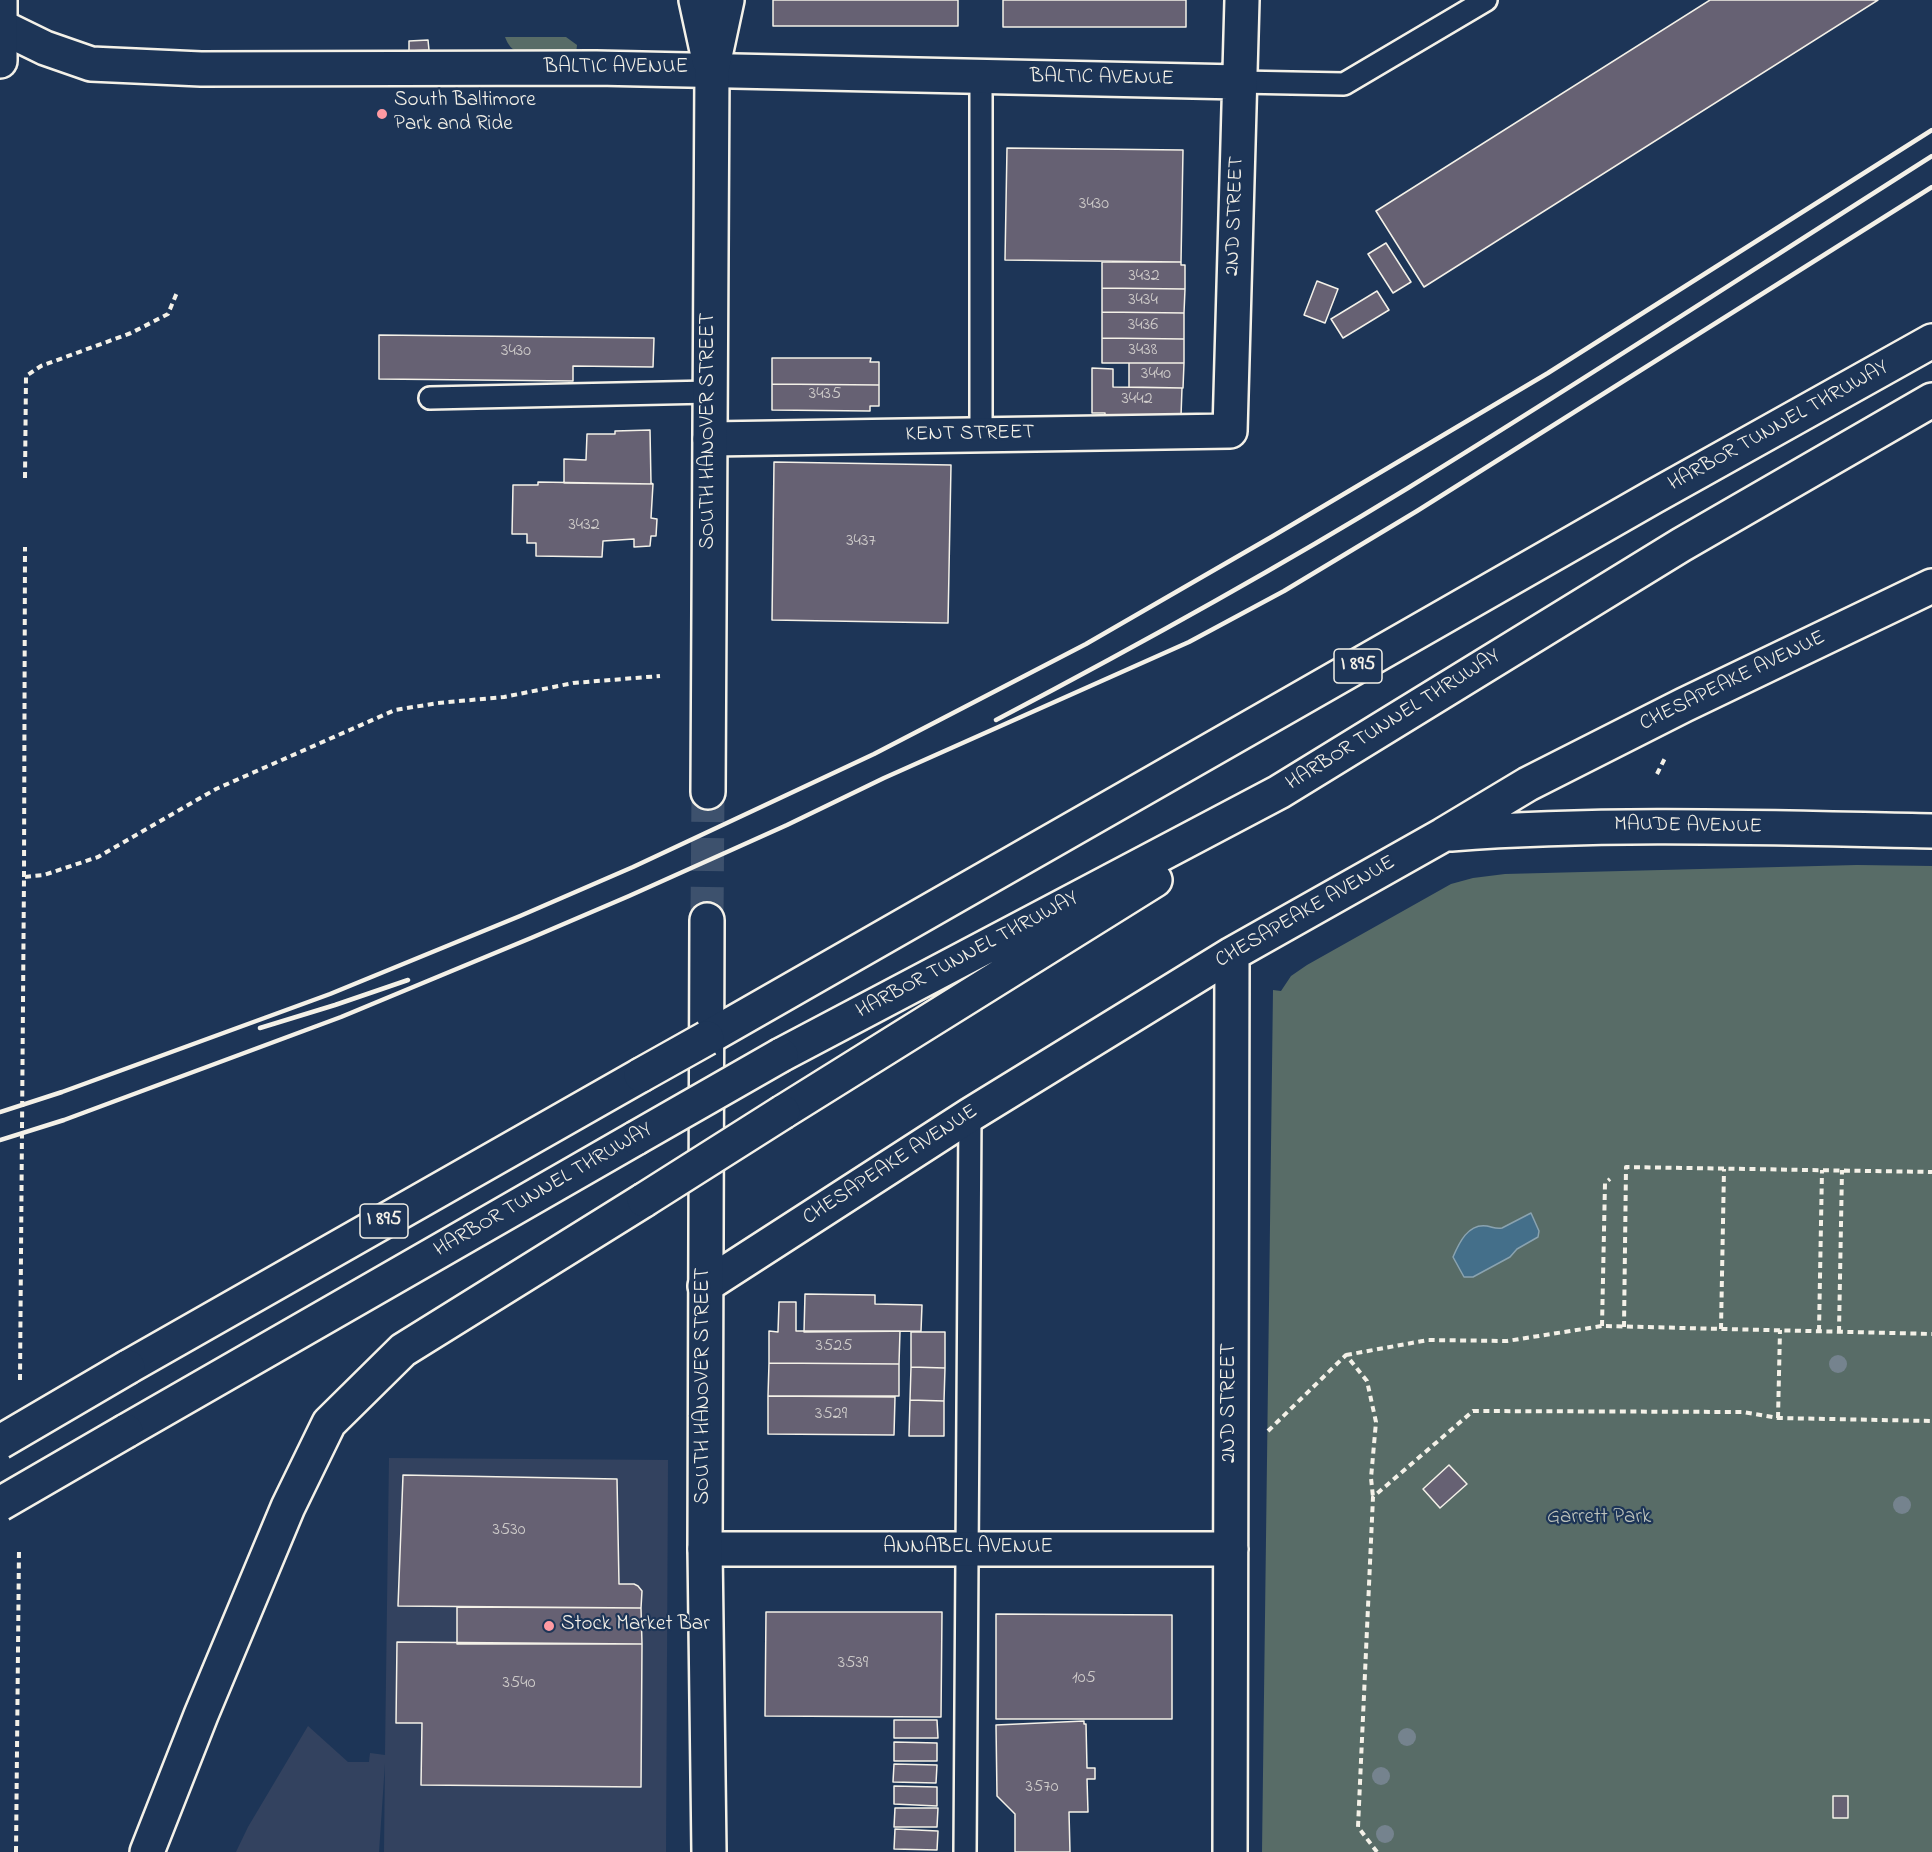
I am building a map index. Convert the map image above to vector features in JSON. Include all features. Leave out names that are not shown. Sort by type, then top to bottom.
[{"type":"main road","points":[[0,0],[0,61]]},
{"type":"main road","name":"SOUTH HANOVER STREET","points":[[696,0],[711,69],[708,792]]},
{"type":"main road","name":"SOUTH HANOVER STREET","points":[[711,69],[727,0]]},
{"type":"main road","name":"2ND STREET","points":[[1230,431],[1242,0]]},
{"type":"main road","name":"BALTIC AVENUE","points":[[0,26],[45,48],[91,64],[201,69],[711,69],[1239,82]]},
{"type":"main road","name":"HARBOR TUNNEL THRUWAY","points":[[0,1442],[1653,497],[1932,341]]},
{"type":"main road","name":"HARBOR TUNNEL THRUWAY","points":[[0,1504],[781,1055],[1279,792],[1681,545],[1932,400]]},
{"type":"main road","name":"KENT STREET","points":[[710,439],[1230,431]]},
{"type":"main road","name":"CHESAPEAKE AVENUE","points":[[705,1286],[970,1115],[1232,954],[1443,835],[1528,784],[1684,705],[1932,586]]},
{"type":"main road","points":[[147,1852],[201,1715],[284,1518],[329,1423],[403,1350],[1156,879],[1279,792]]},
{"type":"main road","name":"MAUDE AVENUE","points":[[1443,835],[1527,828],[1628,826],[1932,831]]},
{"type":"main road","name":"SOUTH HANOVER STREET","points":[[707,920],[705,1549],[709,1852]]},
{"type":"main road","name":"2ND STREET","points":[[1230,1852],[1232,954]]},
{"type":"main road","name":"ANNABEL AVENUE","points":[[705,1549],[1231,1549]]},
{"type":"lane","points":[[1239,82],[1344,84],[1486,0]]},
{"type":"lane","points":[[981,76],[981,435]]},
{"type":"lane","points":[[430,398],[710,392]]},
{"type":"lane","points":[[966,1852],[970,1115]]},
{"type":"path","points":[[25,478],[26,375],[41,366],[131,333],[168,314],[178,290]]},
{"type":"path","points":[[20,1380],[25,547]]},
{"type":"path","points":[[24,877],[44,875],[98,857],[216,789],[395,710],[504,697],[573,683],[660,676]]},
{"type":"path","points":[[1624,1327],[1626,1167],[1932,1172]]},
{"type":"path","points":[[1721,1329],[1724,1169]]},
{"type":"path","points":[[1819,1331],[1822,1170]]},
{"type":"path","points":[[1839,1332],[1842,1170]]},
{"type":"path","points":[[1602,1326],[1605,1183],[1610,1179]]},
{"type":"path","points":[[1265,1436],[1271,1426],[1293,1408],[1346,1355],[1428,1340],[1507,1341],[1602,1326],[1932,1334]]},
{"type":"path","points":[[1778,1418],[1780,1330]]},
{"type":"path","points":[[1346,1355],[1367,1382],[1376,1422],[1371,1478],[1373,1497],[1358,1827],[1377,1852]]},
{"type":"path","points":[[1373,1497],[1473,1411],[1743,1412],[1778,1418],[1932,1421]]},
{"type":"path","points":[[16,1852],[19,1549]]},
{"type":"shaded area","points":[[1531,1213],[1539,1231],[1538,1237],[1517,1249],[1510,1257],[1473,1277],[1464,1277],[1453,1257],[1461,1240],[1469,1231],[1480,1226],[1502,1228]]},
{"type":"shaded area","points":[[389,1458],[668,1460],[666,1852],[384,1852],[385,1763],[379,1852],[236,1852],[248,1827],[308,1726],[348,1762],[369,1762],[370,1753],[385,1755]]},
{"type":"green space","points":[[505,37],[566,37],[577,45],[576,54],[520,53],[511,47]]},
{"type":"green space","name":"Garrett Park","points":[[1857,865],[1932,866],[1932,1852],[1262,1852],[1273,990],[1281,991],[1291,976],[1307,965],[1451,884],[1473,878],[1505,874]]},
{"type":"building","points":[[773,0],[958,0],[958,26],[773,26]]},
{"type":"building","points":[[1003,0],[1186,0],[1186,27],[1003,27]]},
{"type":"building","points":[[1710,0],[1878,0],[1424,287],[1376,211]]},
{"type":"building","points":[[428,40],[429,50],[409,51],[409,41]]},
{"type":"building","points":[[1007,148],[1183,150],[1181,262],[1005,260]]},
{"type":"building","points":[[1386,243],[1411,282],[1393,293],[1368,254]]},
{"type":"building","points":[[1102,262],[1181,262],[1181,265],[1185,265],[1185,289],[1102,288]]},
{"type":"building","points":[[1317,281],[1338,289],[1325,323],[1304,315]]},
{"type":"building","points":[[1102,288],[1185,289],[1184,313],[1102,312]]},
{"type":"building","points":[[1377,291],[1389,310],[1343,338],[1331,319]]},
{"type":"building","points":[[1102,312],[1184,313],[1184,339],[1102,338]]},
{"type":"building","points":[[379,335],[654,338],[653,367],[573,366],[573,381],[379,379]]},
{"type":"building","points":[[1102,338],[1184,339],[1184,363],[1102,363]]},
{"type":"building","points":[[772,358],[871,358],[870,362],[879,362],[879,385],[772,384]]},
{"type":"building","points":[[1129,363],[1184,363],[1183,388],[1129,387]]},
{"type":"building","points":[[1092,368],[1113,369],[1113,387],[1182,388],[1181,416],[1105,416],[1105,413],[1092,413]]},
{"type":"building","points":[[772,384],[879,385],[879,406],[870,406],[870,411],[772,410]]},
{"type":"building","points":[[650,430],[651,483],[653,484],[564,483],[564,459],[586,460],[587,434]]},
{"type":"building","points":[[774,462],[951,465],[948,623],[772,620]]},
{"type":"building","points":[[538,482],[653,484],[651,518],[657,519],[656,536],[651,536],[650,546],[634,547],[634,539],[603,541],[602,557],[536,556],[536,543],[527,543],[527,534],[512,534],[513,485],[538,485]]},
{"type":"building","points":[[805,1294],[875,1295],[875,1304],[922,1305],[921,1331],[804,1332]]},
{"type":"building","points":[[779,1302],[796,1302],[796,1331],[900,1331],[899,1364],[769,1363],[769,1331],[778,1332]]},
{"type":"building","points":[[911,1332],[945,1332],[945,1368],[911,1367]]},
{"type":"building","points":[[769,1363],[899,1364],[899,1396],[768,1396]]},
{"type":"building","points":[[911,1367],[945,1368],[944,1401],[910,1400]]},
{"type":"building","points":[[768,1396],[895,1397],[894,1435],[768,1434]]},
{"type":"building","points":[[910,1400],[944,1401],[944,1436],[909,1436]]},
{"type":"building","points":[[1449,1465],[1467,1484],[1440,1508],[1423,1489]]},
{"type":"building","points":[[403,1475],[617,1479],[619,1584],[638,1586],[642,1591],[641,1608],[398,1606]]},
{"type":"building","name":"Stock Market Bar","points":[[457,1607],[641,1608],[642,1644],[457,1644]]},
{"type":"building","points":[[766,1612],[942,1612],[941,1717],[765,1716]]},
{"type":"building","points":[[996,1614],[1172,1615],[1172,1719],[996,1719]]},
{"type":"building","points":[[397,1642],[642,1644],[641,1787],[421,1785],[422,1723],[396,1723]]},
{"type":"building","points":[[894,1720],[937,1720],[938,1738],[894,1738]]},
{"type":"building","points":[[1084,1721],[1086,1724],[1087,1768],[1095,1768],[1095,1779],[1087,1779],[1088,1812],[1069,1812],[1070,1852],[1015,1852],[1015,1814],[997,1796],[996,1725]]},
{"type":"building","points":[[894,1742],[937,1743],[937,1761],[894,1761]]},
{"type":"building","points":[[894,1764],[937,1765],[936,1783],[893,1782]]},
{"type":"building","points":[[894,1786],[937,1787],[937,1806],[894,1804]]},
{"type":"building","points":[[1833,1796],[1848,1796],[1848,1818],[1833,1818]]},
{"type":"building","points":[[895,1808],[938,1808],[937,1827],[894,1827]]},
{"type":"building","points":[[895,1829],[938,1831],[937,1850],[894,1849]]},
{"type":"tunnel","points":[[707,920],[708,792]]},
{"type":"railway","points":[[0,1112],[62,1092],[330,994],[633,867],[874,754],[1086,644],[1273,536],[1548,373],[1932,130]]},
{"type":"railway","points":[[996,720],[1204,607],[1358,519],[1932,156]]},
{"type":"railway","points":[[0,1140],[64,1120],[341,1017],[531,938],[787,825],[884,778],[1189,642],[1284,591],[1417,511],[1932,187]]},
{"type":"railway","points":[[260,1028],[408,980]]},
{"type":"place","name":"South Baltimore Park and Ride","points":[[382,114]]},
{"type":"place","name":"Stock Market Bar","points":[[549,1626]]}]
